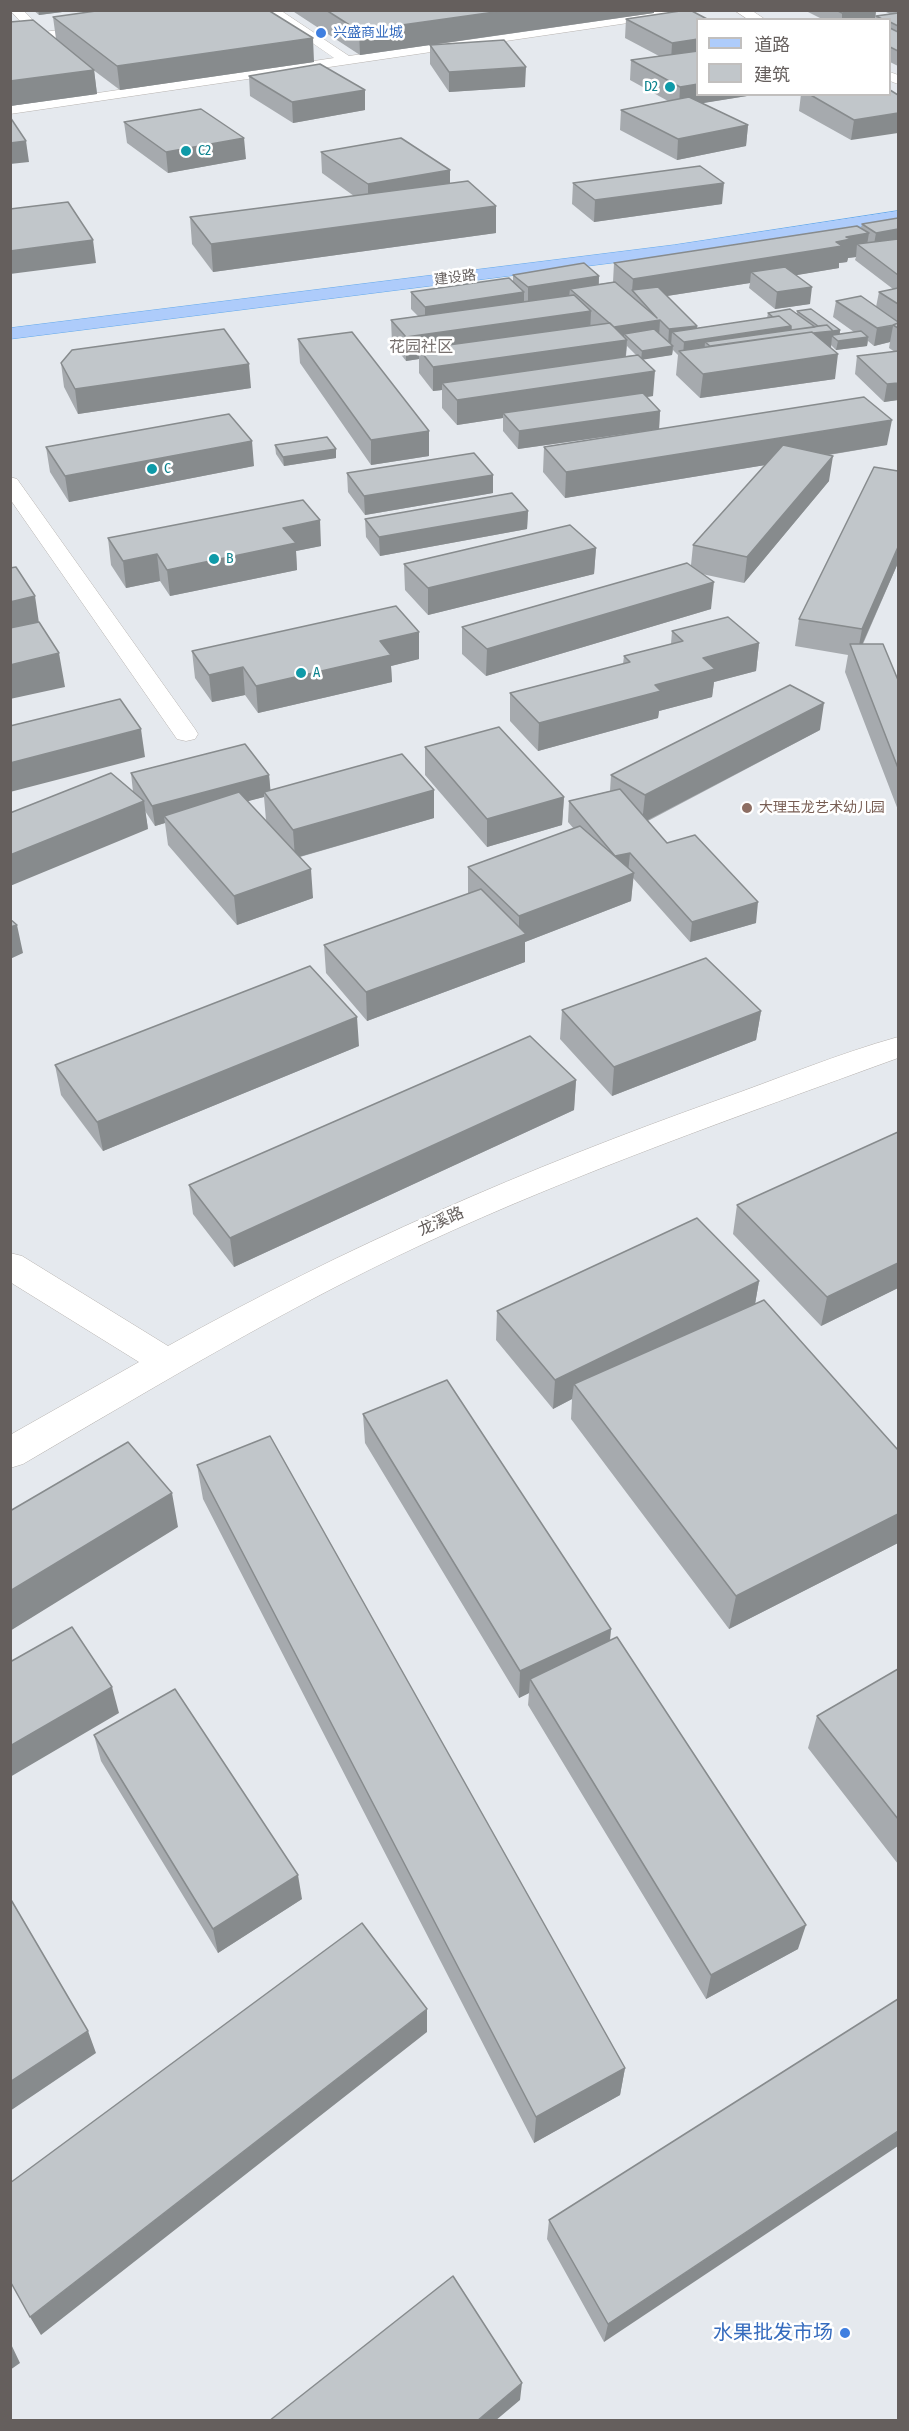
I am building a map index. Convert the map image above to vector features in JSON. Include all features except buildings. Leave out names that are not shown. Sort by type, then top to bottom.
[{"type":"main road","name":"建设路","points":[[10,334],[662,251],[898,216]]},
{"type":"main road","name":"建设路","points":[[10,340],[691,255],[898,224]]},
{"type":"street","points":[[15,10],[41,36]]},
{"type":"street","points":[[271,10],[346,60]]},
{"type":"street","points":[[10,110],[689,10]]},
{"type":"street","points":[[740,10],[756,18]]},
{"type":"street","points":[[10,40],[113,27]]},
{"type":"street","points":[[11,483],[186,734]]},
{"type":"street","name":"龙溪路","points":[[10,1452],[319,1280],[490,1200],[602,1155],[898,1047]]},
{"type":"street","points":[[10,1265],[168,1363]]},
{"type":"street","points":[[10,1444],[54,1428]]},
{"type":"place","name":"兴盛商业城","points":[[321,33]]},
{"type":"place","name":"D2","points":[[670,87]]},
{"type":"place","name":"C2","points":[[186,151]]},
{"type":"place","name":"C","points":[[152,469]]},
{"type":"place","name":"B","points":[[214,559]]},
{"type":"place","name":"A","points":[[301,673]]},
{"type":"place","name":"大理玉龙艺术幼儿园","points":[[747,808]]},
{"type":"place","name":"水果批发市场","points":[[845,2333]]},
{"type":"district","name":"花园社区","points":[[421,348]]}]
